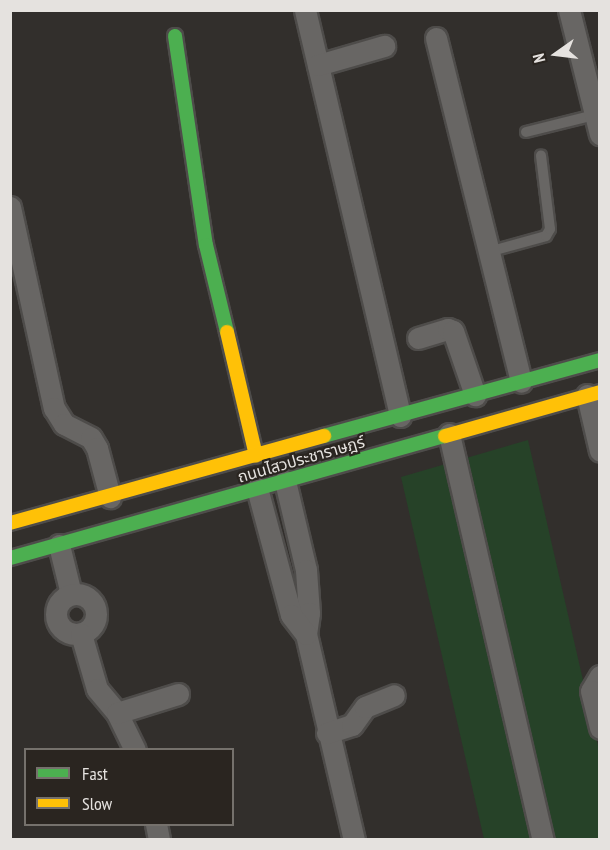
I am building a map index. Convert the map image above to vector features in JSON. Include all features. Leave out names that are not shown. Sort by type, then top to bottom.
[{"type":"main road","points":[[175,36],[206,245],[256,456]]},
{"type":"main road","name":"ถนนไสวประชาราษฎร์","points":[[10,523],[111,497],[600,360]]},
{"type":"main road","name":"ถนนไสวประชาราษฎร์","points":[[10,558],[593,394]]},
{"type":"street","points":[[305,10],[400,416]]},
{"type":"street","points":[[569,10],[597,124]]},
{"type":"street","points":[[436,38],[487,252],[521,382]]},
{"type":"street","points":[[318,65],[384,46]]},
{"type":"street","points":[[10,207],[54,408],[63,424],[91,438],[97,448],[111,497]]},
{"type":"street","points":[[418,338],[448,329],[453,331],[475,395]]},
{"type":"street","points":[[593,394],[600,451]]},
{"type":"street","points":[[449,434],[543,840]]},
{"type":"street","points":[[285,481],[306,570],[309,613],[306,634],[327,733],[354,840]]},
{"type":"street","points":[[257,488],[291,615],[306,634]]},
{"type":"street","points":[[59,544],[70,594]]},
{"type":"street","points":[[70,594],[86,596],[95,609],[93,624],[81,634],[66,632],[56,619],[58,604],[70,594]]},
{"type":"street","points":[[81,634],[97,689],[117,713],[134,748]]},
{"type":"street","points":[[600,676],[591,691],[600,728]]},
{"type":"street","points":[[117,713],[178,694]]},
{"type":"street","points":[[327,733],[352,725],[364,707],[394,695]]},
{"type":"lane","points":[[526,132],[597,124]]},
{"type":"lane","points":[[487,252],[546,236],[550,229],[541,156]]},
{"type":"green space","points":[[528,440],[599,750],[599,839],[484,839],[401,477]]},
{"type":"traffic: fast","points":[[175,36],[206,245],[227,332]]},
{"type":"traffic: fast","points":[[324,436],[600,360]]},
{"type":"traffic: fast","points":[[10,558],[445,436]]},
{"type":"traffic: slow","points":[[227,332],[256,456]]},
{"type":"traffic: slow","points":[[445,436],[600,392]]},
{"type":"traffic: slow","points":[[10,523],[324,436]]}]
